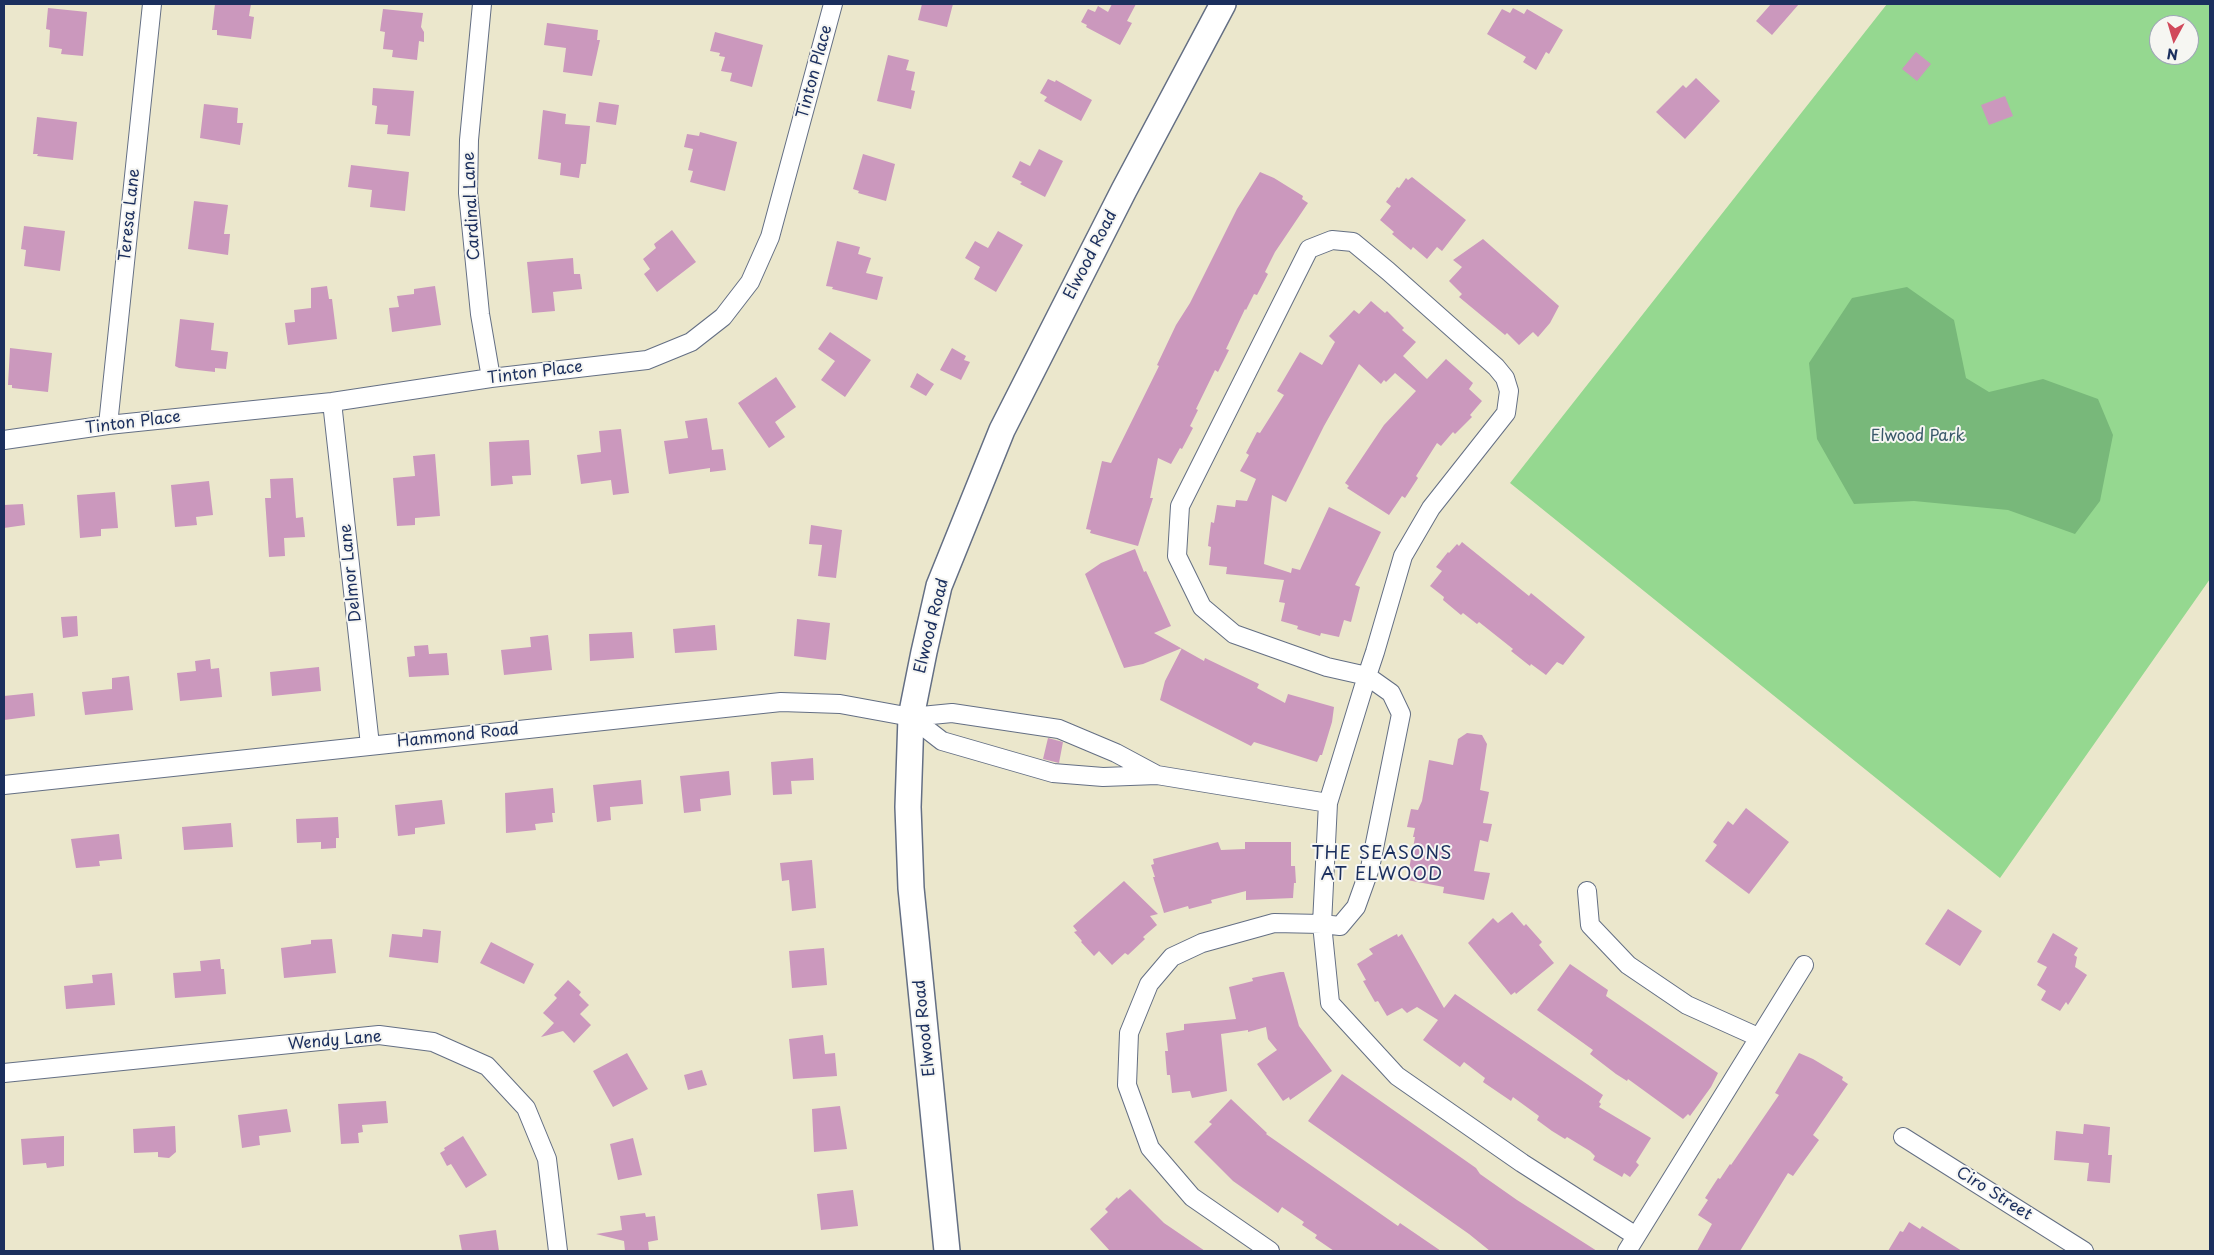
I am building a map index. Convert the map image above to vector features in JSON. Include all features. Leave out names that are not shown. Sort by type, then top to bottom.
[{"type":"main road","name":"Elwood Road","points":[[947,1251],[911,888],[908,807],[911,717],[939,586],[1002,430],[1113,212],[1223,4]]},
{"type":"street","name":"Teresa Lane","points":[[108,425],[152,4]]},
{"type":"street","name":"Cardinal Lane","points":[[482,4],[469,140],[468,193],[480,314],[491,378]]},
{"type":"street","name":"Tinton Place","points":[[4,440],[108,425],[332,402],[491,378],[647,360],[691,342],[723,317],[750,282],[770,237],[833,4]]},
{"type":"street","points":[[1270,1251],[1192,1198],[1150,1148],[1127,1085],[1129,1033],[1149,984],[1172,957],[1202,944],[1274,924],[1322,924],[1340,926],[1356,907],[1370,868],[1401,714],[1391,693],[1367,676],[1327,667],[1234,634],[1202,607],[1177,556],[1180,506],[1309,249],[1332,240],[1353,242],[1496,367],[1505,378],[1509,391],[1506,413],[1431,508],[1403,556],[1367,676],[1328,803],[1322,924],[1330,1003],[1397,1076],[1522,1163],[1631,1244],[1804,965]]},
{"type":"street","name":"Delmor Lane","points":[[332,402],[370,745]]},
{"type":"street","name":"Hammond Road","points":[[4,785],[781,702],[840,704],[911,717]]},
{"type":"street","points":[[911,717],[952,713],[1059,729],[1116,752],[1157,775]]},
{"type":"street","points":[[911,717],[942,740],[1053,773],[1103,777],[1157,775],[1328,803]]},
{"type":"street","points":[[1587,891],[1590,925],[1628,965],[1687,1005],[1758,1037]]},
{"type":"street","name":"Wendy Lane","points":[[4,1073],[380,1035],[433,1042],[487,1066],[526,1108],[547,1159],[558,1251]]},
{"type":"street","name":"Ciro Street","points":[[1903,1138],[2084,1251]]},
{"type":"green space","name":"Elwood Park","points":[[1887,4],[2210,4],[2210,579],[2000,878],[1510,483]]},
{"type":"green space","points":[[1907,287],[1954,320],[1966,378],[1989,392],[2043,379],[2098,399],[2113,435],[2100,501],[2075,534],[2008,510],[1914,501],[1854,504],[1817,439],[1809,363],[1852,298]]},
{"type":"building","points":[[215,4],[251,4],[249,16],[254,17],[251,39],[217,35],[217,30],[212,30]]},
{"type":"building","points":[[922,4],[953,4],[947,27],[918,20]]},
{"type":"building","points":[[1112,4],[1136,4],[1127,21],[1132,23],[1120,45],[1086,27],[1087,25],[1081,22],[1088,9],[1095,12],[1098,6],[1108,12]]},
{"type":"building","points":[[1771,4],[1799,4],[1772,35],[1756,21]]},
{"type":"building","points":[[48,8],[87,12],[83,56],[61,54],[62,49],[49,47],[50,30],[46,29]]},
{"type":"building","points":[[1513,8],[1524,14],[1527,9],[1563,30],[1549,54],[1546,52],[1536,70],[1523,62],[1526,57],[1487,34],[1502,9],[1510,13]]},
{"type":"building","points":[[383,9],[423,13],[421,27],[424,32],[424,42],[419,41],[417,60],[392,57],[393,50],[383,49],[385,32],[380,31]]},
{"type":"building","points":[[547,23],[598,30],[597,40],[600,40],[592,76],[563,72],[566,48],[544,45]]},
{"type":"building","points":[[715,32],[763,45],[752,87],[730,81],[732,73],[721,71],[725,57],[719,56],[720,53],[710,51]]},
{"type":"building","points":[[1916,52],[1931,64],[1917,81],[1902,69]]},
{"type":"building","points":[[888,55],[909,60],[906,70],[915,72],[911,90],[915,91],[911,109],[877,101]]},
{"type":"building","points":[[1696,78],[1720,101],[1685,139],[1656,112],[1683,85],[1686,88]]},
{"type":"building","points":[[1048,79],[1055,82],[1056,80],[1092,100],[1081,121],[1044,101],[1047,97],[1040,93]]},
{"type":"building","points":[[373,88],[414,91],[410,136],[387,134],[388,125],[375,124],[377,106],[372,105]]},
{"type":"building","points":[[2005,96],[2013,116],[1989,125],[1981,105]]},
{"type":"building","points":[[599,102],[619,105],[616,125],[596,122]]},
{"type":"building","points":[[204,104],[238,108],[237,123],[243,123],[240,145],[200,138]]},
{"type":"building","points":[[543,110],[566,114],[565,124],[590,126],[586,164],[581,164],[579,178],[560,175],[561,163],[538,159]]},
{"type":"building","points":[[37,117],[77,122],[73,160],[33,154]]},
{"type":"building","points":[[700,132],[737,142],[725,191],[690,182],[693,171],[688,170],[693,149],[684,147],[687,134],[699,136]]},
{"type":"building","points":[[1039,149],[1063,161],[1045,197],[1020,184],[1022,182],[1012,177],[1020,161],[1030,166]]},
{"type":"building","points":[[863,154],[895,164],[886,201],[858,193],[859,191],[853,189]]},
{"type":"building","points":[[351,165],[409,172],[405,211],[370,207],[372,190],[348,187]]},
{"type":"building","points":[[1260,172],[1274,178],[1303,196],[1302,199],[1308,203],[1275,252],[1265,272],[1268,274],[1257,295],[1254,294],[1245,309],[1226,349],[1229,350],[1218,372],[1215,370],[1196,409],[1198,410],[1190,426],[1193,428],[1182,449],[1180,448],[1171,464],[1158,458],[1150,498],[1153,498],[1138,546],[1090,533],[1091,530],[1086,529],[1102,461],[1111,463],[1159,366],[1157,365],[1176,325],[1190,303],[1237,209]]},
{"type":"building","points":[[1412,177],[1466,220],[1442,251],[1437,247],[1427,259],[1413,247],[1411,250],[1392,234],[1394,232],[1380,220],[1391,206],[1386,202],[1397,187],[1399,188],[1406,178],[1408,180]]},
{"type":"building","points":[[194,201],[228,205],[224,234],[230,234],[228,255],[188,249]]},
{"type":"building","points":[[24,226],[65,231],[60,271],[24,266],[26,250],[21,249]]},
{"type":"building","points":[[672,230],[696,262],[657,292],[644,274],[650,269],[643,259],[656,248],[654,244]]},
{"type":"building","points":[[998,231],[1023,245],[996,292],[974,279],[980,267],[965,258],[975,241],[988,248]]},
{"type":"building","points":[[1483,239],[1559,306],[1550,323],[1538,337],[1533,332],[1519,345],[1507,333],[1505,335],[1459,297],[1462,294],[1449,281],[1462,267],[1453,260]]},
{"type":"building","points":[[837,241],[860,247],[858,254],[871,258],[866,273],[883,277],[877,300],[826,286]]},
{"type":"building","points":[[573,258],[574,274],[580,274],[582,289],[553,292],[555,311],[532,313],[527,262]]},
{"type":"building","points":[[327,286],[329,299],[332,299],[337,339],[288,345],[285,323],[295,322],[294,310],[311,308],[311,288]]},
{"type":"building","points":[[435,286],[441,325],[392,332],[389,308],[399,307],[397,296],[414,294],[414,289]]},
{"type":"building","points":[[1371,301],[1385,313],[1387,311],[1404,328],[1402,330],[1416,342],[1403,356],[1427,379],[1446,359],[1473,383],[1469,389],[1482,401],[1470,415],[1472,417],[1455,434],[1453,432],[1441,446],[1437,443],[1416,476],[1418,478],[1405,498],[1402,496],[1389,515],[1347,488],[1349,486],[1345,483],[1384,425],[1416,391],[1395,373],[1386,382],[1384,380],[1381,384],[1359,364],[1324,426],[1286,502],[1272,495],[1264,564],[1291,573],[1292,568],[1300,570],[1329,507],[1381,532],[1355,585],[1360,587],[1351,622],[1344,620],[1339,637],[1321,633],[1320,636],[1297,629],[1298,626],[1281,621],[1285,603],[1279,602],[1284,580],[1226,574],[1227,567],[1209,565],[1211,547],[1208,546],[1211,522],[1214,523],[1217,505],[1235,507],[1236,500],[1247,501],[1256,479],[1240,471],[1249,455],[1246,453],[1257,432],[1260,433],[1284,395],[1277,391],[1300,352],[1322,365],[1335,342],[1329,336],[1354,310],[1359,314]]},
{"type":"building","points":[[180,319],[214,323],[211,350],[228,352],[226,369],[215,368],[215,372],[175,366]]},
{"type":"building","points":[[830,332],[871,360],[845,397],[821,380],[835,361],[818,349]]},
{"type":"building","points":[[10,348],[52,353],[48,392],[12,388],[12,385],[8,385]]},
{"type":"building","points":[[952,348],[966,356],[964,360],[970,362],[961,380],[940,370]]},
{"type":"building","points":[[917,373],[934,384],[926,396],[910,387]]},
{"type":"building","points":[[776,377],[796,407],[775,422],[785,437],[769,448],[738,403]]},
{"type":"building","points":[[707,418],[712,450],[723,449],[726,470],[710,472],[710,468],[669,474],[664,441],[688,438],[685,421]]},
{"type":"building","points":[[621,429],[629,493],[613,495],[611,480],[581,484],[577,455],[601,452],[599,431]]},
{"type":"building","points":[[529,440],[531,475],[512,476],[513,484],[491,486],[489,442]]},
{"type":"building","points":[[435,454],[440,516],[415,518],[415,525],[397,526],[393,478],[415,476],[413,456]]},
{"type":"building","points":[[293,478],[296,518],[303,517],[305,537],[284,538],[285,556],[269,557],[265,498],[271,498],[270,479]]},
{"type":"building","points":[[209,481],[213,515],[196,517],[197,525],[175,527],[171,485]]},
{"type":"building","points":[[115,492],[118,528],[101,529],[101,536],[80,538],[77,495]]},
{"type":"building","points":[[23,504],[25,525],[4,528],[4,505]]},
{"type":"building","points":[[811,525],[842,530],[836,578],[818,576],[822,545],[809,544]]},
{"type":"building","points":[[1462,542],[1529,596],[1531,593],[1585,637],[1563,665],[1557,662],[1546,675],[1531,664],[1530,666],[1511,651],[1513,649],[1479,622],[1477,624],[1463,613],[1461,615],[1443,600],[1444,597],[1430,586],[1442,571],[1436,567],[1448,552],[1457,544],[1459,546]]},
{"type":"building","points":[[1135,549],[1144,572],[1146,571],[1171,626],[1154,633],[1181,648],[1143,664],[1124,668],[1085,574],[1101,563]]},
{"type":"building","points":[[77,616],[78,636],[63,638],[61,617]]},
{"type":"building","points":[[797,619],[830,623],[826,660],[794,656]]},
{"type":"building","points":[[715,625],[717,650],[675,653],[673,629]]},
{"type":"building","points":[[632,632],[634,658],[590,661],[589,634]]},
{"type":"building","points":[[548,635],[552,670],[504,675],[501,650],[531,647],[530,637]]},
{"type":"building","points":[[428,645],[429,654],[447,653],[449,675],[409,677],[407,657],[415,656],[414,646]]},
{"type":"building","points":[[1182,649],[1204,661],[1205,658],[1259,684],[1257,688],[1285,703],[1288,694],[1334,707],[1332,722],[1322,755],[1320,755],[1317,762],[1254,742],[1251,746],[1160,700],[1165,681]]},
{"type":"building","points":[[210,659],[211,669],[219,668],[222,697],[180,701],[177,673],[196,671],[195,661]]},
{"type":"building","points":[[319,667],[321,691],[272,696],[270,672]]},
{"type":"building","points":[[129,676],[133,710],[85,715],[82,692],[112,689],[112,678]]},
{"type":"building","points":[[33,693],[35,716],[4,720],[4,696]]},
{"type":"building","points":[[1467,733],[1482,735],[1487,744],[1480,790],[1489,792],[1483,823],[1492,824],[1488,842],[1480,840],[1474,871],[1490,873],[1484,900],[1443,893],[1444,887],[1407,880],[1415,828],[1407,827],[1411,809],[1418,810],[1422,801],[1429,760],[1453,765],[1458,739]]},
{"type":"building","points":[[1048,738],[1063,742],[1059,763],[1043,759]]},
{"type":"building","points":[[813,758],[814,780],[791,781],[792,794],[773,795],[771,762]]},
{"type":"building","points":[[729,771],[731,795],[700,799],[701,811],[684,813],[680,776]]},
{"type":"building","points":[[641,780],[643,804],[610,807],[611,820],[597,822],[593,785]]},
{"type":"building","points":[[553,788],[555,813],[552,813],[553,822],[535,824],[536,830],[506,833],[505,793]]},
{"type":"building","points":[[442,800],[445,824],[415,828],[415,834],[398,836],[395,805]]},
{"type":"building","points":[[1746,808],[1789,842],[1749,894],[1705,861],[1717,845],[1713,842],[1728,821],[1733,825]]},
{"type":"building","points":[[338,817],[339,838],[336,838],[336,848],[321,849],[321,842],[297,843],[296,819]]},
{"type":"building","points":[[231,823],[233,847],[184,850],[182,827]]},
{"type":"building","points":[[119,834],[122,859],[99,861],[100,866],[76,868],[71,839]]},
{"type":"building","points":[[1218,842],[1221,850],[1245,849],[1245,842],[1291,842],[1291,866],[1295,866],[1296,883],[1294,883],[1293,898],[1246,900],[1246,891],[1211,900],[1212,903],[1189,909],[1188,906],[1164,913],[1153,877],[1155,877],[1151,865],[1154,864],[1153,859]]},
{"type":"building","points":[[812,860],[816,908],[792,911],[789,880],[782,881],[780,863]]},
{"type":"building","points":[[1124,881],[1158,914],[1150,916],[1157,925],[1143,937],[1145,939],[1128,955],[1125,953],[1112,965],[1099,951],[1094,956],[1074,932],[1077,931],[1073,926]]},
{"type":"building","points":[[1948,909],[1982,931],[1960,966],[1925,944]]},
{"type":"building","points":[[1512,912],[1542,942],[1539,945],[1554,963],[1516,994],[1515,992],[1511,995],[1468,943],[1493,918],[1498,923]]},
{"type":"building","points":[[423,929],[441,931],[438,963],[389,957],[392,934],[422,937]]},
{"type":"building","points":[[2053,933],[2078,948],[2074,955],[2077,957],[2075,967],[2087,975],[2068,1005],[2066,1002],[2060,1011],[2041,1000],[2046,991],[2037,985],[2047,967],[2037,962]]},
{"type":"building","points":[[1397,934],[1398,937],[1402,934],[1444,1008],[1455,994],[1603,1095],[1599,1102],[1601,1104],[1599,1107],[1651,1138],[1636,1162],[1639,1165],[1630,1177],[1624,1173],[1622,1177],[1593,1160],[1595,1156],[1590,1151],[1567,1137],[1565,1139],[1552,1131],[1537,1120],[1539,1116],[1513,1097],[1511,1101],[1483,1082],[1485,1078],[1464,1062],[1460,1067],[1423,1040],[1438,1020],[1417,1007],[1407,1013],[1402,1008],[1387,1016],[1378,1001],[1375,1002],[1363,981],[1366,980],[1357,964],[1373,954],[1369,949]]},
{"type":"building","points":[[332,939],[336,973],[284,978],[281,948],[311,944],[311,940]]},
{"type":"building","points":[[491,942],[534,964],[524,984],[480,963]]},
{"type":"building","points":[[824,948],[827,985],[792,988],[789,951]]},
{"type":"building","points":[[220,959],[221,969],[224,969],[226,994],[175,998],[173,973],[201,971],[200,961]]},
{"type":"building","points":[[1570,964],[1608,990],[1606,996],[1718,1073],[1711,1087],[1690,1116],[1688,1114],[1683,1119],[1628,1079],[1627,1081],[1616,1074],[1590,1054],[1593,1050],[1537,1010]]},
{"type":"building","points":[[1284,972],[1299,1026],[1332,1071],[1290,1100],[1289,1097],[1283,1101],[1257,1064],[1277,1050],[1268,1039],[1266,1027],[1248,1032],[1248,1030],[1221,1034],[1227,1091],[1192,1098],[1190,1091],[1172,1093],[1170,1075],[1167,1075],[1165,1051],[1168,1051],[1166,1033],[1184,1030],[1184,1024],[1236,1019],[1229,987],[1253,981],[1252,978]]},
{"type":"building","points":[[112,973],[115,1005],[66,1009],[64,986],[93,983],[92,975]]},
{"type":"building","points":[[568,980],[581,992],[579,995],[589,1005],[580,1014],[591,1025],[574,1043],[563,1031],[541,1037],[554,1023],[543,1013],[557,998],[554,995]]},
{"type":"building","points":[[823,1035],[825,1054],[835,1053],[837,1076],[793,1079],[789,1039]]},
{"type":"building","points":[[627,1053],[648,1089],[613,1107],[593,1071]]},
{"type":"building","points":[[1799,1053],[1843,1077],[1842,1080],[1848,1084],[1813,1135],[1819,1140],[1793,1176],[1788,1173],[1740,1251],[1697,1251],[1712,1224],[1698,1215],[1708,1200],[1705,1198],[1718,1178],[1720,1179],[1731,1165],[1779,1095],[1775,1093]]},
{"type":"building","points":[[702,1070],[707,1085],[688,1090],[684,1075]]},
{"type":"building","points":[[1342,1074],[1476,1168],[1480,1174],[1517,1200],[1597,1251],[1490,1251],[1469,1234],[1308,1121]]},
{"type":"building","points":[[1231,1099],[1266,1134],[1398,1226],[1400,1223],[1441,1251],[1334,1251],[1315,1238],[1317,1235],[1302,1225],[1304,1222],[1282,1207],[1278,1213],[1233,1181],[1194,1142],[1212,1124],[1209,1122]]},
{"type":"building","points":[[386,1101],[388,1123],[362,1125],[363,1132],[358,1133],[359,1143],[341,1144],[338,1104]]},
{"type":"building","points":[[840,1106],[847,1149],[814,1152],[812,1109]]},
{"type":"building","points":[[287,1109],[291,1132],[259,1136],[260,1145],[242,1148],[238,1115]]},
{"type":"building","points":[[2084,1124],[2110,1127],[2108,1155],[2112,1155],[2110,1183],[2087,1181],[2089,1163],[2054,1160],[2056,1131],[2083,1134]]},
{"type":"building","points":[[175,1126],[176,1152],[169,1158],[158,1157],[158,1152],[134,1153],[133,1129]]},
{"type":"building","points":[[64,1136],[64,1166],[47,1168],[46,1163],[23,1165],[21,1139]]},
{"type":"building","points":[[463,1136],[487,1175],[466,1188],[451,1164],[447,1166],[440,1153],[445,1150],[444,1148]]},
{"type":"building","points":[[633,1138],[642,1175],[618,1180],[610,1144]]},
{"type":"building","points":[[1130,1189],[1164,1223],[1205,1251],[1110,1251],[1090,1229],[1108,1212],[1105,1209],[1117,1197],[1118,1199]]},
{"type":"building","points":[[853,1190],[858,1226],[821,1230],[817,1194]]},
{"type":"building","points":[[645,1213],[646,1217],[655,1216],[658,1240],[648,1242],[649,1251],[625,1251],[624,1241],[596,1234],[622,1230],[620,1216]]},
{"type":"building","points":[[1909,1222],[1920,1229],[1922,1226],[1962,1251],[1888,1251],[1900,1231],[1903,1232]]},
{"type":"building","points":[[496,1230],[499,1251],[462,1251],[459,1235]]},
{"type":"district","name":"THE SEASONS AT ELWOOD","points":[[1382,864]]}]
